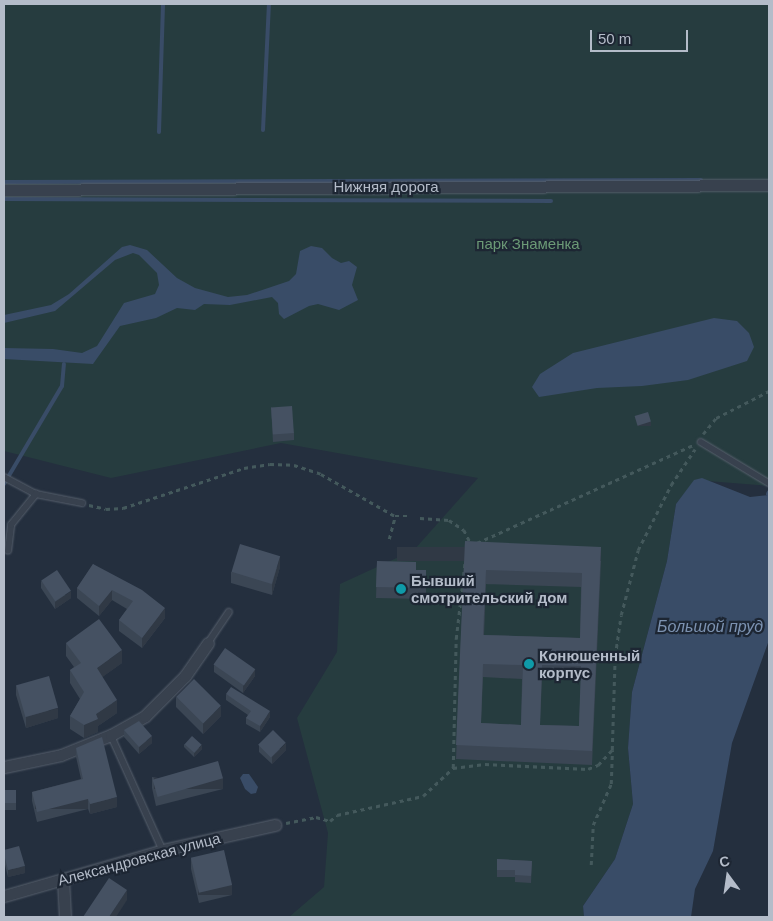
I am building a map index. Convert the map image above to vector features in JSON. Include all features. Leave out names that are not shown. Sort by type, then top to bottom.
[{"type":"street","name":"Нижняя дорога","points":[[4,190],[769,185]]},
{"type":"street","points":[[4,767],[61,755],[111,735],[145,716],[185,676],[208,643]]},
{"type":"street","name":"Александровская улица","points":[[4,896],[163,850],[275,825]]},
{"type":"street","points":[[63,879],[65,917]]},
{"type":"lane","points":[[701,442],[769,483]]},
{"type":"lane","points":[[4,477],[36,494],[82,503]]},
{"type":"lane","points":[[8,551],[11,525],[36,494]]},
{"type":"lane","points":[[208,643],[229,612]]},
{"type":"lane","points":[[111,735],[163,850]]},
{"type":"path","points":[[591,865],[593,825],[611,784],[615,656],[628,582],[638,550],[671,485],[701,442],[704,430],[716,418],[769,391]]},
{"type":"path","points":[[420,518],[449,520],[464,530],[471,546],[701,442]]},
{"type":"path","points":[[82,503],[106,509],[123,508],[244,468],[286,464],[321,474],[395,516],[409,516]]},
{"type":"path","points":[[389,539],[395,516]]},
{"type":"path","points":[[453,768],[456,639],[463,564],[468,550]]},
{"type":"path","points":[[275,825],[316,817],[330,822],[337,815],[423,796],[453,768],[509,764],[588,769],[598,765],[612,750]]},
{"type":"green space","name":"парк Знаменка","points":[[4,4],[769,4],[769,486],[695,480],[676,504],[667,561],[632,692],[628,748],[633,804],[615,859],[583,906],[584,917],[289,917],[324,887],[328,833],[297,718],[337,652],[340,584],[414,550],[478,478],[281,443],[111,478],[4,451]]},
{"type":"water","points":[[130,245],[147,250],[177,278],[195,288],[228,297],[247,295],[289,281],[296,274],[300,251],[311,246],[322,248],[332,258],[341,263],[349,261],[357,267],[352,285],[358,300],[339,310],[318,304],[309,306],[284,319],[279,314],[278,303],[272,297],[230,305],[204,304],[195,310],[177,308],[156,318],[120,326],[93,364],[4,359],[4,348],[53,349],[82,353],[97,346],[124,303],[155,294],[159,285],[157,273],[139,255],[133,253],[115,260],[55,311],[4,323],[4,315],[51,305],[69,294],[122,247]]},
{"type":"water","points":[[714,318],[737,321],[749,333],[754,347],[747,361],[688,380],[642,386],[597,388],[539,397],[532,387],[540,374],[573,353]]},
{"type":"water","name":"Большой пруд","points":[[702,478],[750,497],[769,495],[769,640],[732,743],[713,851],[695,889],[691,917],[584,917],[583,906],[615,859],[633,804],[628,748],[632,692],[667,561],[676,504],[694,480]]},
{"type":"water","points":[[243,774],[249,774],[258,787],[256,793],[251,794],[245,789],[240,778]]},
{"type":"building","points":[[292,406],[294,433],[273,434],[271,407]]},
{"type":"building","points":[[648,412],[651,422],[638,426],[635,416]]},
{"type":"building","name":"Конюшенный корпус","points":[[465,541],[601,547],[592,751],[456,745]],"holes":[[[486,570],[582,573],[580,638],[483,635]],[[483,664],[523,665],[521,725],[481,723]],[[542,665],[581,666],[579,726],[540,725]]]},
{"type":"building","points":[[240,544],[280,556],[272,584],[232,572]]},
{"type":"building","points":[[377,561],[416,562],[416,570],[426,570],[426,588],[376,587]]},
{"type":"building","points":[[93,564],[142,590],[165,608],[142,638],[119,620],[133,601],[112,590],[99,606],[77,588]]},
{"type":"building","points":[[57,570],[71,591],[55,601],[41,581]]},
{"type":"building","points":[[99,619],[122,650],[97,668],[117,700],[96,714],[98,719],[84,725],[70,716],[84,692],[70,670],[81,663],[66,643]]},
{"type":"building","points":[[225,648],[255,669],[244,686],[214,664]]},
{"type":"building","points":[[49,676],[58,708],[25,717],[16,685]]},
{"type":"building","points":[[194,679],[221,706],[203,724],[176,697]]},
{"type":"building","points":[[231,687],[270,711],[260,726],[246,718],[251,711],[226,694]]},
{"type":"building","points":[[139,721],[152,736],[139,747],[124,730]]},
{"type":"building","points":[[273,730],[286,743],[271,758],[258,745]]},
{"type":"building","points":[[192,736],[202,745],[194,753],[185,744]]},
{"type":"building","points":[[102,737],[117,797],[90,804],[88,799],[37,812],[32,792],[83,779],[76,748]]},
{"type":"building","points":[[218,761],[223,778],[158,797],[153,780]]},
{"type":"building","points":[[4,790],[16,790],[16,803],[4,803]]},
{"type":"building","points":[[19,846],[25,866],[8,870],[4,850]]},
{"type":"building","points":[[224,850],[232,885],[199,893],[191,858]]},
{"type":"building","points":[[497,859],[532,861],[531,876],[515,875],[515,870],[497,870]]},
{"type":"building","points":[[109,878],[127,890],[109,917],[83,917]]},
{"type":"waterway","points":[[159,132],[163,4]]},
{"type":"waterway","points":[[263,130],[269,4]]},
{"type":"waterway","points":[[4,182],[701,180]]},
{"type":"waterway","points":[[4,199],[551,201]]},
{"type":"waterway","points":[[4,484],[62,386],[64,364]]},
{"type":"place","name":"Бывший смотрительский дом","points":[[401,589]]},
{"type":"place","name":"Конюшенный корпус","points":[[529,664]]}]
